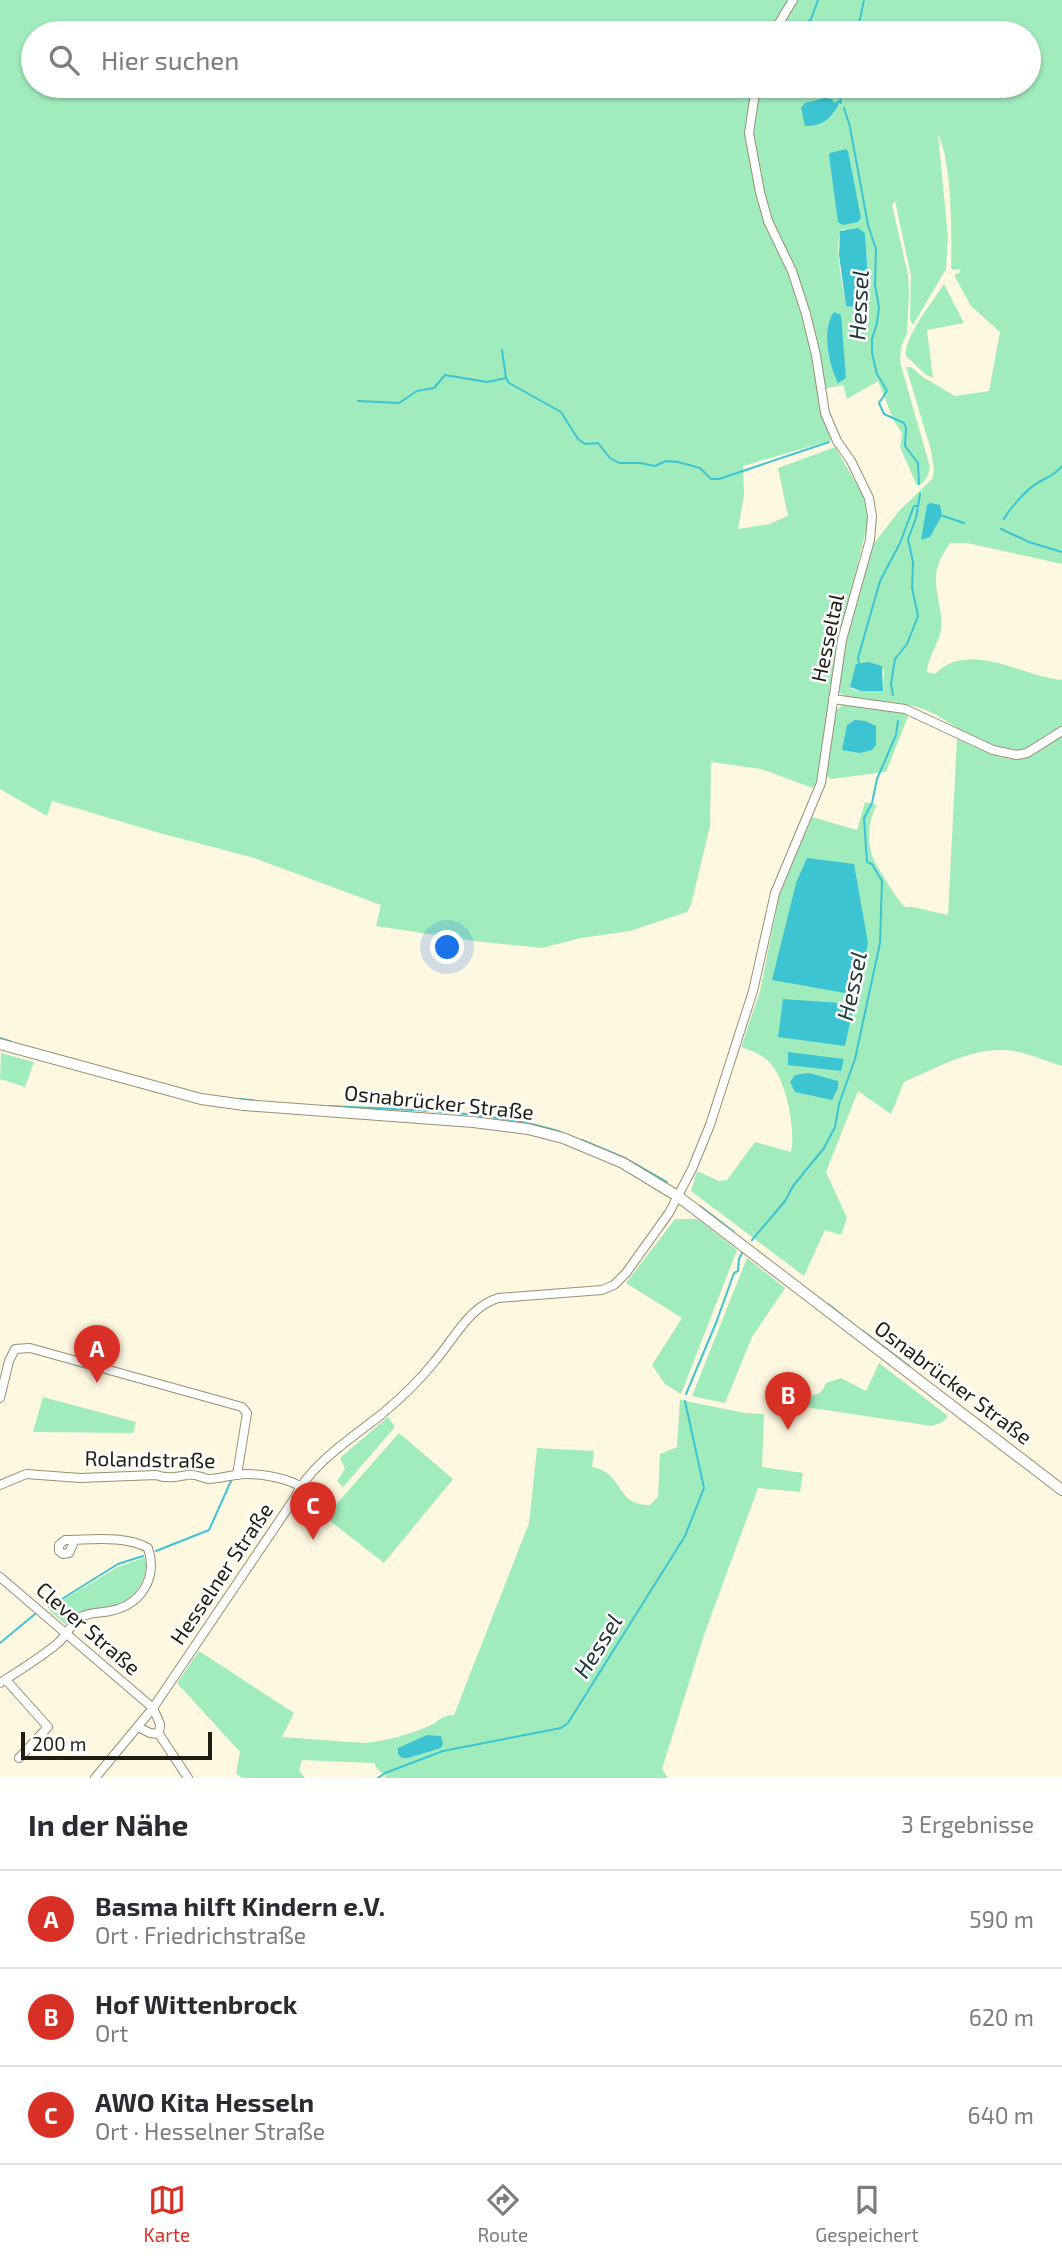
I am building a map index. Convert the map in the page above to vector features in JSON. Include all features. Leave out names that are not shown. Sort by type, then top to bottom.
[{"type":"main road","name":"Osnabrücker Straße","points":[[0,1044],[201,1099],[528,1129],[563,1138],[623,1163],[678,1197],[1062,1490]]},
{"type":"street","points":[[780,21],[793,0]]},
{"type":"street","name":"Hesseltal","points":[[678,1197],[706,1136],[736,1051],[754,991],[775,894],[821,783],[842,640],[870,540],[872,516],[869,498],[851,461],[837,441],[825,413],[806,314],[792,271],[768,221],[749,133],[754,98]]},
{"type":"street","points":[[833,699],[905,709],[1004,754],[1023,755],[1062,732]]},
{"type":"street","name":"Hesselner Straße","points":[[95,1778],[153,1708],[294,1499],[300,1486],[421,1377],[470,1316],[484,1304],[498,1298],[602,1290],[614,1284],[626,1273],[678,1197]]},
{"type":"street","points":[[0,1398],[4,1360],[15,1349],[30,1348],[242,1407],[247,1413],[237,1475]]},
{"type":"street","name":"Rolandstraße","points":[[0,1485],[26,1474],[79,1478],[156,1475],[163,1478],[181,1478],[195,1475],[206,1479],[237,1475],[286,1478],[300,1486]]},
{"type":"street","points":[[19,1758],[48,1727],[3,1681],[58,1643],[84,1615],[126,1607],[140,1597],[147,1586],[152,1560],[148,1548],[139,1543],[120,1540],[75,1541]]},
{"type":"street","name":"Clever Straße","points":[[0,1577],[153,1708]]},
{"type":"street","points":[[153,1708],[160,1724],[159,1734],[188,1778]]},
{"type":"street","points":[[138,1727],[159,1734]]},
{"type":"green space","points":[[0,0],[1062,0],[1062,564],[967,543],[950,543],[937,571],[936,588],[941,630],[927,672],[935,674],[949,664],[980,660],[1062,680],[1062,728],[1021,751],[1007,751],[981,742],[917,707],[847,697],[837,691],[844,641],[872,546],[899,511],[932,479],[934,472],[931,450],[906,367],[911,367],[955,396],[989,391],[1000,332],[971,306],[954,275],[961,272],[951,268],[949,180],[938,135],[948,237],[946,269],[913,325],[910,320],[911,276],[895,201],[892,205],[908,275],[909,292],[907,333],[901,347],[900,362],[930,467],[929,473],[917,486],[900,447],[902,433],[894,421],[878,381],[847,399],[843,385],[823,389],[816,382],[819,406],[832,440],[743,466],[744,495],[738,529],[769,524],[788,516],[778,468],[835,447],[864,497],[868,522],[839,640],[817,780],[813,788],[761,769],[711,762],[710,826],[687,912],[630,931],[581,938],[542,948],[474,941],[376,926],[381,905],[254,858],[52,801],[47,816],[0,789]],"holes":[[[842,229],[865,233],[870,307],[868,310],[846,306],[838,245]],[[859,663],[884,670],[883,691],[851,689]]]},
{"type":"green space","points":[[944,284],[964,323],[927,330],[933,378],[906,356],[906,348],[914,330]]},
{"type":"green space","points":[[844,704],[909,714],[886,772],[831,779],[827,776],[835,711]]},
{"type":"green space","points":[[1062,735],[1062,1066],[1014,1051],[971,1054],[904,1082],[891,1114],[858,1091],[826,1172],[847,1218],[841,1235],[825,1230],[804,1276],[691,1191],[697,1171],[719,1181],[727,1180],[755,1142],[791,1152],[791,1118],[781,1081],[767,1060],[741,1047],[760,991],[779,896],[812,817],[857,830],[865,802],[877,805],[871,821],[870,846],[886,881],[905,907],[948,915],[957,739],[989,753],[1015,759],[1032,754]]},
{"type":"green space","points":[[1,1053],[34,1062],[25,1087],[0,1079]]},
{"type":"green space","points":[[675,1219],[698,1219],[737,1250],[681,1394],[665,1384],[652,1365],[682,1318],[626,1283]]},
{"type":"green space","points":[[747,1258],[785,1288],[752,1337],[725,1403],[692,1396]]},
{"type":"green space","points":[[879,1363],[948,1416],[943,1422],[932,1426],[805,1407],[809,1395],[818,1394],[826,1383],[841,1378],[866,1391]]},
{"type":"green space","points":[[43,1397],[136,1422],[133,1433],[33,1432]]},
{"type":"green space","points":[[680,1400],[745,1413],[764,1414],[762,1467],[803,1473],[800,1492],[758,1488],[704,1635],[662,1769],[668,1778],[385,1778],[374,1763],[302,1760],[299,1770],[305,1778],[243,1778],[236,1774],[240,1752],[177,1683],[199,1651],[294,1713],[282,1737],[372,1742],[413,1732],[454,1715],[529,1523],[537,1448],[594,1451],[592,1467],[610,1475],[630,1500],[650,1505],[658,1497],[660,1454],[677,1447]]},
{"type":"green space","points":[[388,1417],[395,1427],[343,1487],[337,1481],[345,1469],[340,1458]]},
{"type":"green space","points":[[399,1433],[453,1479],[384,1563],[325,1517]]},
{"type":"green space","points":[[145,1557],[144,1577],[138,1589],[128,1599],[85,1613],[67,1626],[50,1611],[49,1608],[118,1567]]},
{"type":"water","points":[[832,99],[834,103],[839,100],[840,102],[826,120],[805,126],[801,108],[805,103]]},
{"type":"water","points":[[846,149],[861,218],[858,222],[843,225],[838,222],[829,155]]},
{"type":"water","points":[[858,228],[865,233],[868,310],[846,306],[839,255],[840,231]]},
{"type":"water","points":[[834,312],[841,315],[846,378],[838,383],[829,357],[827,337]]},
{"type":"water","points":[[927,505],[940,505],[942,515],[930,537],[921,540]]},
{"type":"water","points":[[868,662],[882,666],[883,691],[861,691],[850,687],[856,664]]},
{"type":"water","points":[[855,720],[876,726],[876,745],[872,750],[860,753],[842,750],[847,725]]},
{"type":"water","points":[[807,858],[854,864],[868,943],[861,981],[845,993],[772,980],[796,883]]},
{"type":"water","points":[[783,999],[854,1004],[845,1046],[778,1037]]},
{"type":"water","points":[[788,1052],[844,1059],[841,1071],[788,1065]]},
{"type":"water","points":[[809,1073],[838,1081],[838,1088],[832,1100],[795,1092],[790,1082],[795,1075]]},
{"type":"water","points":[[427,1735],[441,1736],[441,1748],[408,1758],[402,1758],[398,1754],[398,1748]]},
{"type":"waterway","name":"Hessel","points":[[809,21],[818,0]]},
{"type":"waterway","name":"Hessel","points":[[860,21],[864,0]]},
{"type":"waterway","name":"Hessel","points":[[840,98],[841,103]]},
{"type":"waterway","name":"Hessel","points":[[844,108],[868,225],[876,249],[875,285],[879,307],[872,339],[872,353],[877,374],[887,391],[879,403],[884,414],[904,423],[905,446],[918,463],[919,484]]},
{"type":"waterway","points":[[502,350],[509,383],[561,412],[578,439],[585,444],[598,443],[610,458],[619,463],[655,466],[666,461],[678,462],[700,468],[711,479],[719,479],[829,442]]},
{"type":"waterway","points":[[358,401],[399,403],[417,391],[434,388],[445,375],[487,382],[506,378]]},
{"type":"waterway","points":[[1004,519],[1014,504],[1030,489],[1062,466]]},
{"type":"waterway","name":"Hessel","points":[[893,695],[891,684],[895,659],[907,644],[918,616],[912,588],[913,562],[908,539],[916,518],[920,494]]},
{"type":"waterway","points":[[859,663],[858,658],[880,581],[900,543],[914,506],[917,506]]},
{"type":"waterway","points":[[940,515],[964,523]]},
{"type":"waterway","points":[[1001,529],[1029,542],[1062,552]]},
{"type":"waterway","name":"Hessel","points":[[752,1240],[824,1148],[835,1127],[839,1104],[855,1059],[880,943],[882,881],[872,864],[867,862],[864,818],[896,735],[898,721]]},
{"type":"waterway","points":[[0,1038],[12,1042]]},
{"type":"waterway","points":[[240,1099],[252,1100]]},
{"type":"waterway","points":[[329,1106],[477,1115],[561,1132]]},
{"type":"waterway","points":[[582,1140],[625,1158],[667,1182]]},
{"type":"waterway","points":[[700,1206],[734,1232]]},
{"type":"waterway","name":"Hessel","points":[[686,1394],[734,1273],[738,1271],[742,1253]]},
{"type":"waterway","points":[[828,1304],[842,1315]]},
{"type":"waterway","points":[[863,1331],[909,1366]]},
{"type":"waterway","name":"Hessel","points":[[378,1778],[443,1751],[561,1728],[568,1723],[685,1536],[704,1488],[685,1401]]},
{"type":"waterway","points":[[156,1551],[209,1530],[231,1481]]},
{"type":"waterway","points":[[49,1607],[118,1564],[143,1556]]},
{"type":"waterway","points":[[0,1643],[35,1614]]},
{"type":"place","name":"Basma hilft Kindern e.V.","points":[[97,1383]]},
{"type":"place","name":"Hof Wittenbrock","points":[[788,1430]]},
{"type":"place","name":"AWO Kita Hesseln","points":[[313,1540]]}]
